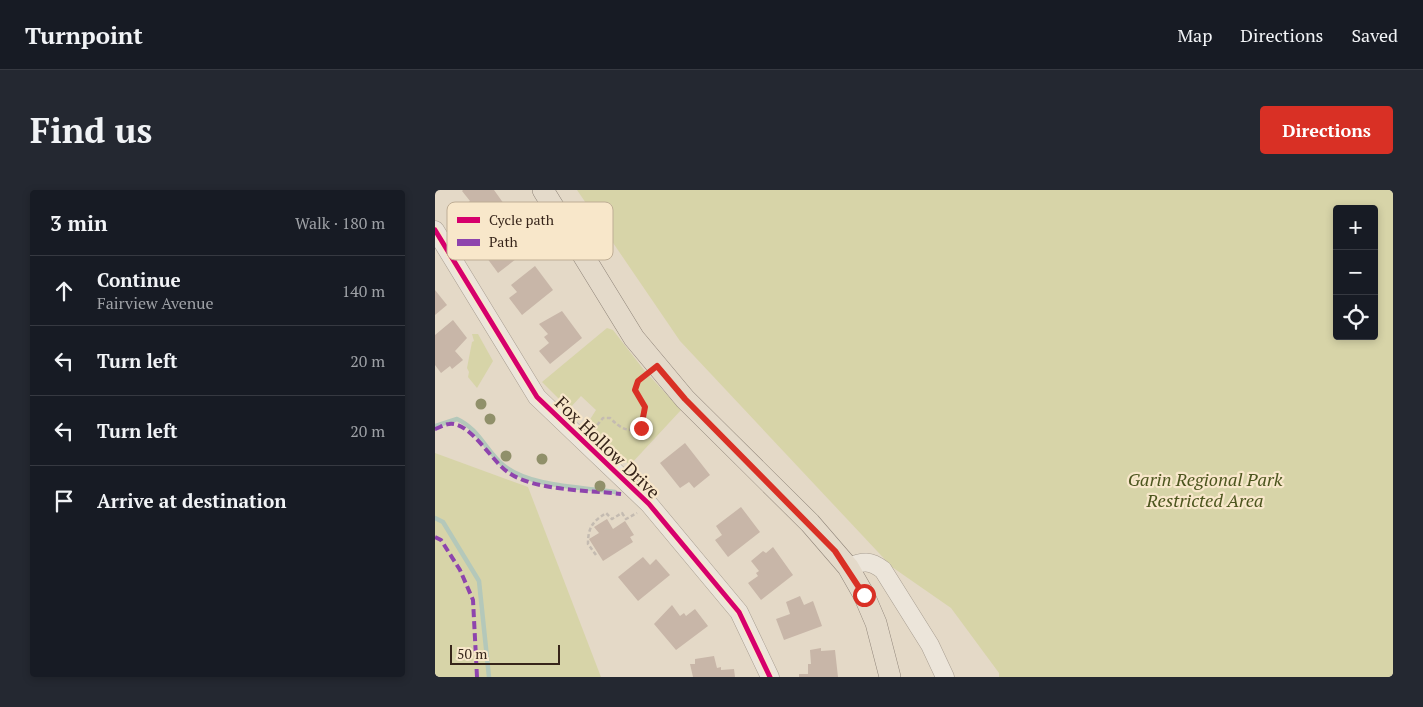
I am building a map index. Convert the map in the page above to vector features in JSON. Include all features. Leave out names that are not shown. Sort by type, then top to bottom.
[{"type":"main road","points":[[543,190],[550,202]]},
{"type":"main road","points":[[586,260],[634,338],[685,399],[810,523],[848,567],[864,595],[876,623],[890,677]]},
{"type":"street","name":"Fox Hollow Drive","points":[[435,230],[447,250]]},
{"type":"street","name":"Fox Hollow Drive","points":[[453,260],[537,397],[649,504],[739,612],[769,677]]},
{"type":"street","points":[[848,567],[862,561],[873,562],[883,570],[929,645],[945,677]]},
{"type":"path","points":[[583,440],[603,418],[610,418],[623,429],[633,431],[641,428],[645,407],[635,390],[638,381],[657,366]]},
{"type":"path","points":[[597,555],[588,544],[589,527],[592,522],[605,513],[612,519],[622,513],[626,519],[638,512]]},
{"type":"green space","name":"Garin Regional Park Restricted Area","points":[[577,190],[1393,190],[1393,677],[999,677],[999,673],[951,608],[892,567],[680,341],[613,243],[613,202],[585,202]]},
{"type":"green space","points":[[607,328],[613,330],[644,370],[681,410],[630,465],[603,441],[589,421],[596,410],[581,396],[569,409],[542,382]]},
{"type":"green space","points":[[472,334],[478,334],[493,361],[477,388],[468,377],[469,372],[467,368],[472,342],[474,341]]},
{"type":"green space","points":[[435,453],[528,487],[601,677],[435,677]]},
{"type":"building","points":[[494,190],[503,202],[469,202],[470,201],[462,191]]},
{"type":"building","points":[[488,260],[515,260],[498,273]]},
{"type":"building","points":[[535,266],[553,290],[522,315],[509,298],[517,292],[511,285]]},
{"type":"building","points":[[435,290],[447,305],[435,315]]},
{"type":"building","points":[[562,311],[582,338],[550,364],[539,351],[549,343],[544,337],[548,334],[539,324]]},
{"type":"building","points":[[453,320],[467,338],[455,351],[463,360],[452,369],[450,366],[441,373],[435,365],[435,335]]},
{"type":"building","points":[[685,443],[710,475],[694,488],[689,482],[680,488],[660,463]]},
{"type":"building","points":[[741,507],[760,532],[728,557],[715,540],[722,535],[716,526]]},
{"type":"building","points":[[607,519],[613,529],[625,521],[634,535],[630,537],[633,542],[603,561],[589,539],[599,533],[594,527]]},
{"type":"building","points":[[773,547],[793,575],[761,600],[748,583],[758,576],[756,573],[759,571],[751,561],[763,551],[766,553]]},
{"type":"building","points":[[643,557],[650,565],[656,559],[670,575],[638,601],[618,577]]},
{"type":"building","points":[[800,596],[804,605],[813,601],[822,626],[784,640],[776,619],[790,614],[786,602]]},
{"type":"building","points":[[672,605],[680,616],[684,613],[686,616],[695,609],[708,626],[676,650],[654,624]]},
{"type":"building","points":[[821,648],[821,651],[835,650],[838,677],[799,677],[799,674],[808,674],[808,664],[811,664],[810,650]]},
{"type":"building","points":[[714,656],[717,668],[721,667],[721,670],[734,669],[735,677],[693,677],[690,664],[695,664],[695,659]]},
{"type":"waterway","points":[[435,426],[457,419],[465,423],[477,434],[503,465],[527,478],[556,485],[615,492]]},
{"type":"waterway","points":[[435,518],[443,522],[479,581],[489,677]]},
{"type":"marked path","points":[[435,429],[449,424],[465,429],[502,467],[520,479],[548,486],[621,494]]},
{"type":"marked path","points":[[435,537],[441,540],[460,570],[473,600],[477,677]]},
{"type":"cycle path","points":[[435,230],[447,250]]},
{"type":"cycle path","points":[[453,260],[537,397],[649,504],[739,612],[770,677]]},
{"type":"route","points":[[641,428],[645,417],[645,407],[635,390],[638,381],[657,366],[685,399],[810,523],[848,567],[864,595]]}]
